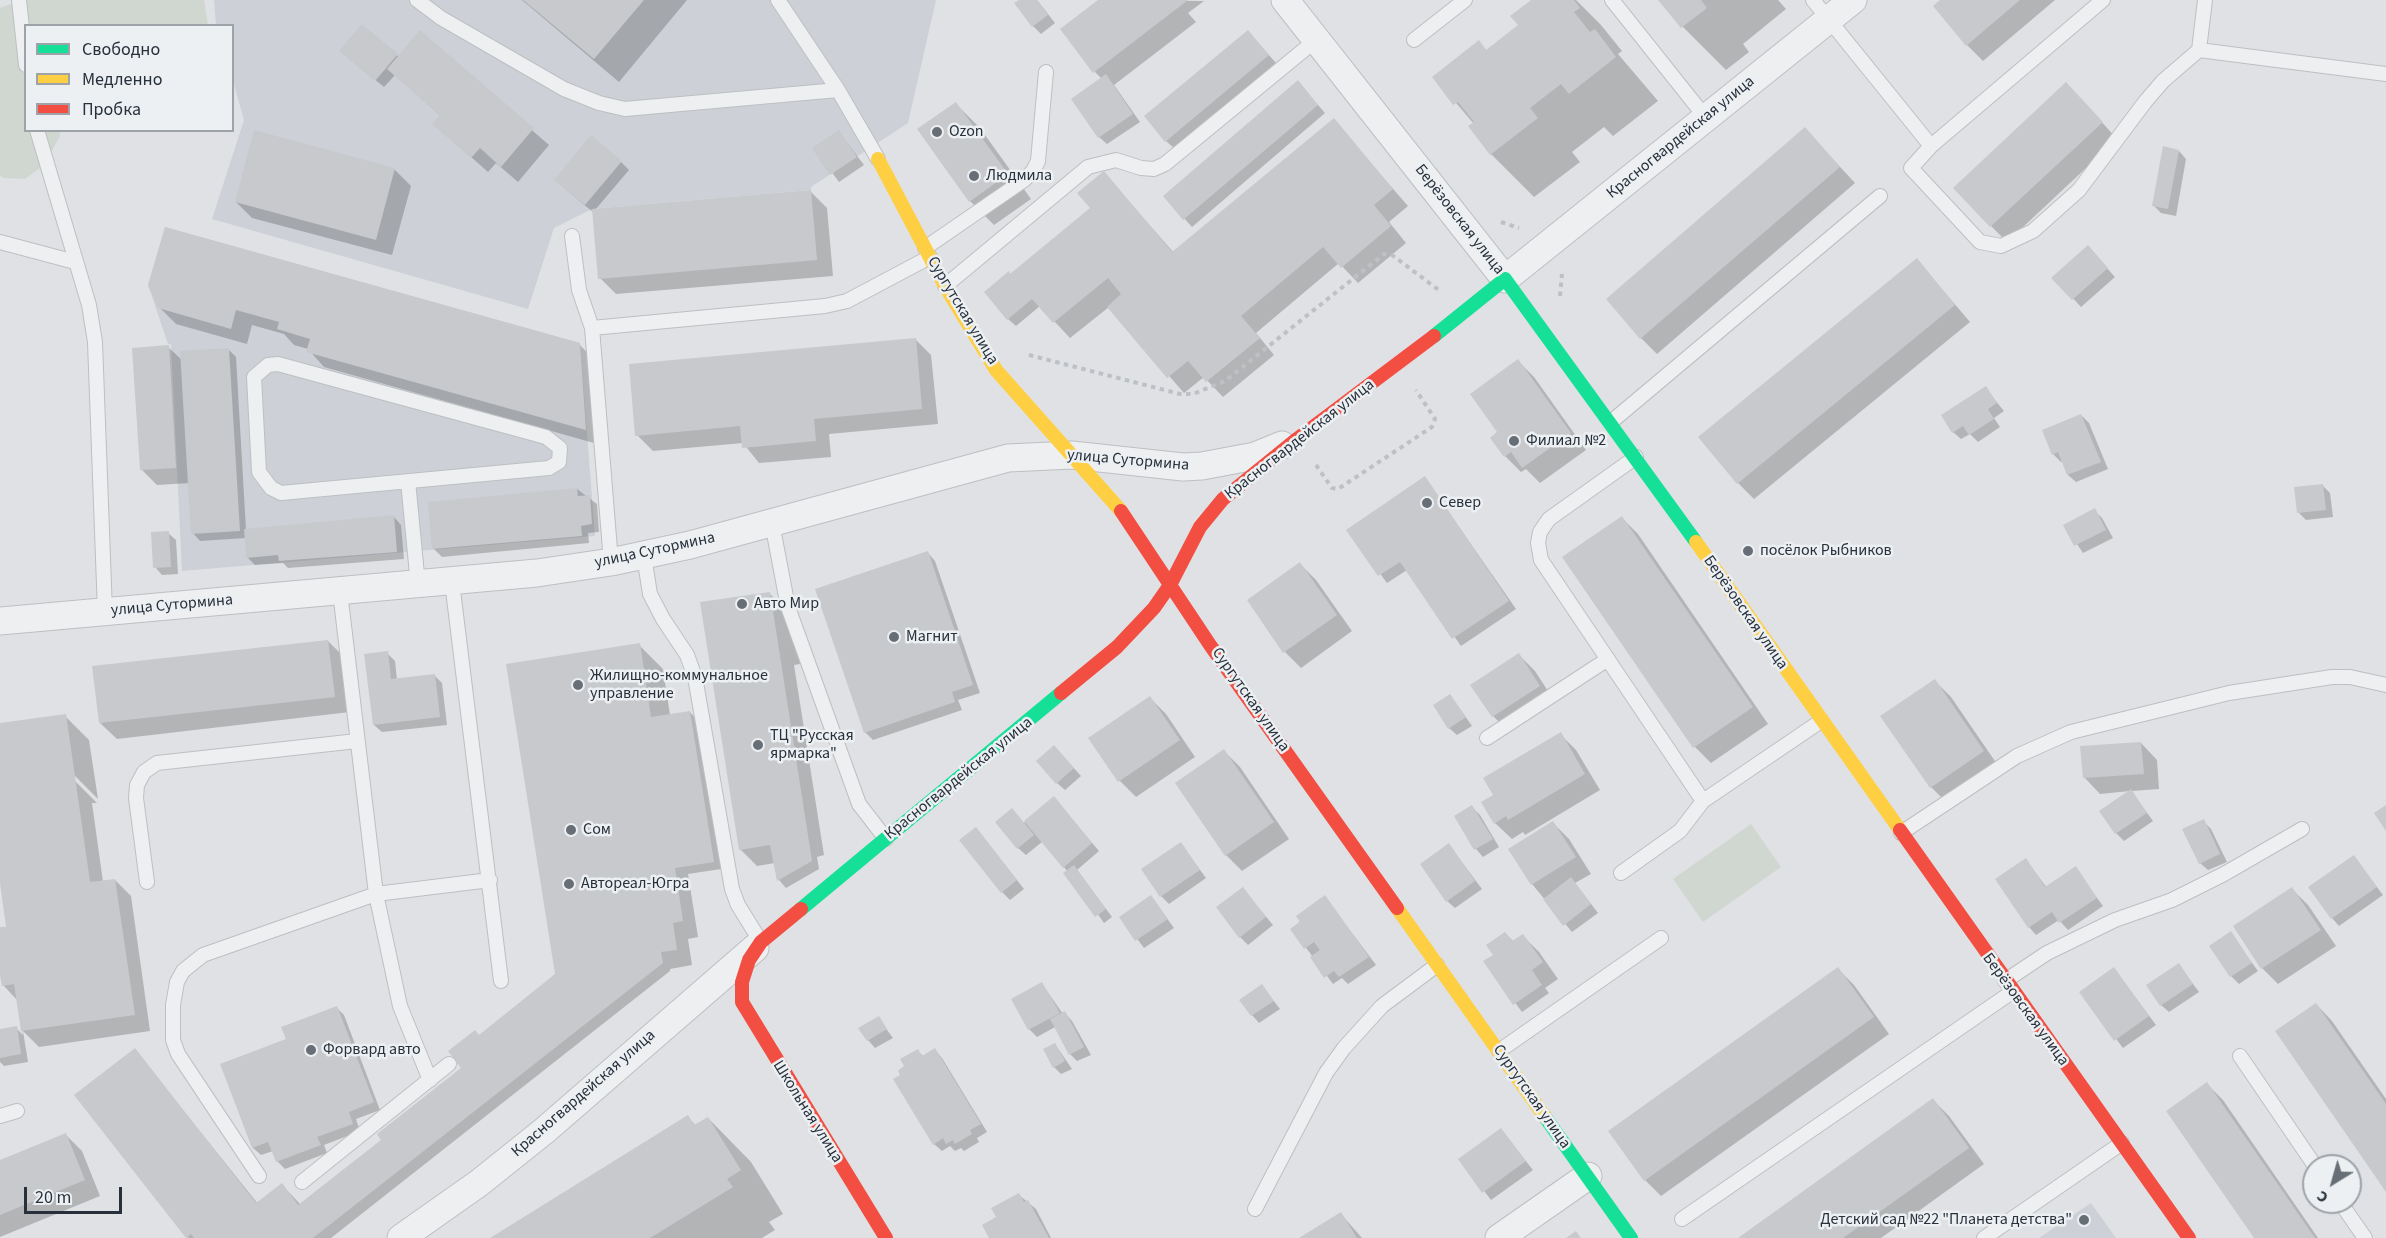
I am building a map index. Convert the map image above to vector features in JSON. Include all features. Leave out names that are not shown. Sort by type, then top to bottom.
[{"type":"street","name":"Берёзовская улица","points":[[1285,0],[1505,279],[1611,422],[2188,1238]]},
{"type":"street","name":"Красногвардейская улица","points":[[401,1238],[479,1183],[544,1131],[761,942],[1117,647],[1154,608],[1170,585],[1189,544],[1210,513],[1223,499],[1303,451],[1398,365],[1706,118],[1821,10],[1853,0]]},
{"type":"street","name":"Сургутская улица","points":[[878,159],[945,286],[996,370],[1130,522],[1170,585],[1631,1238]]},
{"type":"street","name":"улица Сутормина","points":[[0,621],[452,582],[611,562],[644,556],[772,523],[1008,458],[1072,455],[1175,466],[1202,466],[1255,456],[1303,451]]},
{"type":"street","name":"Красногвардейская улица","points":[[742,982],[749,960],[761,942]]},
{"type":"street","name":"Школьная улица","points":[[742,982],[742,1002],[754,1028],[886,1238]]},
{"type":"street","points":[[1499,1238],[1588,1176]]},
{"type":"lane","points":[[19,0],[24,46]]},
{"type":"lane","points":[[417,0],[441,18],[564,89],[598,103],[625,109],[838,90]]},
{"type":"lane","points":[[778,0],[838,90],[878,159]]},
{"type":"lane","points":[[1414,40],[1465,0]]},
{"type":"lane","points":[[1612,0],[1706,118]]},
{"type":"lane","points":[[2103,0],[1930,146],[1911,168],[1980,242],[2001,246],[2033,231],[2079,190],[2163,81],[2199,50],[2205,0]]},
{"type":"lane","points":[[1821,10],[1930,146]]},
{"type":"lane","points":[[945,286],[1088,167],[1116,160],[1141,168],[1154,169],[1166,164],[1316,40]]},
{"type":"lane","points":[[2199,50],[2386,74]]},
{"type":"lane","points":[[592,328],[825,306],[847,301],[927,253],[1033,171],[1038,161],[1046,72]]},
{"type":"lane","points":[[39,132],[89,305],[96,354],[105,612]]},
{"type":"lane","points":[[1611,422],[1880,196]]},
{"type":"lane","points":[[572,236],[579,290],[592,328],[611,562]]},
{"type":"lane","points":[[0,242],[75,262]]},
{"type":"lane","points":[[278,364],[546,437],[560,448],[559,462],[549,468],[408,481],[281,493],[271,488],[259,472],[254,377],[268,365],[278,364]]},
{"type":"lane","points":[[1636,457],[1554,514],[1540,532],[1538,543],[1541,560],[1703,801]]},
{"type":"lane","points":[[408,481],[418,585]]},
{"type":"lane","points":[[772,523],[788,607],[859,804],[886,839]]},
{"type":"lane","points":[[644,556],[650,594],[687,655],[695,677],[732,889],[738,905],[761,942]]},
{"type":"lane","points":[[452,582],[501,981]]},
{"type":"lane","points":[[340,592],[376,894],[400,1006],[430,1080]]},
{"type":"lane","points":[[1487,738],[1608,659]]},
{"type":"lane","points":[[1901,833],[2017,756],[2071,732],[2229,693],[2332,677],[2350,677],[2386,685]]},
{"type":"lane","points":[[1621,873],[1680,831],[1703,801],[1821,721]]},
{"type":"lane","points":[[147,882],[136,798],[137,785],[144,772],[157,763],[357,741]]},
{"type":"lane","points":[[1682,1219],[2008,986],[2042,956],[2115,920],[2172,900],[2224,874],[2301,829]]},
{"type":"lane","points":[[259,1176],[178,1054],[173,1040],[173,1005],[177,982],[191,962],[203,955],[376,894],[490,880]]},
{"type":"lane","points":[[1499,1052],[1661,938]]},
{"type":"lane","points":[[1255,1209],[1326,1073],[1344,1048],[1382,1006],[1437,965]]},
{"type":"lane","points":[[2240,1056],[2307,1154]]},
{"type":"lane","points":[[302,1182],[449,1064]]},
{"type":"lane","points":[[0,1116],[17,1111]]},
{"type":"lane","points":[[1984,1238],[2122,1143]]},
{"type":"lane","points":[[2348,1214],[2365,1238]]},
{"type":"path","points":[[1024,354],[1169,391],[1193,394],[1225,381],[1384,254],[1392,255],[1446,296]]},
{"type":"path","points":[[1560,305],[1559,287],[1562,270]]},
{"type":"path","points":[[1303,451],[1314,462],[1332,488],[1338,489],[1432,427],[1435,419],[1414,388],[1416,383]]},
{"type":"shaded area","points":[[23,0],[204,0],[208,24],[24,24],[24,132],[60,132],[60,136],[44,165],[25,179],[4,178],[0,176],[0,8]]},
{"type":"shaded area","points":[[214,0],[936,0],[908,123],[811,187],[811,190],[592,209],[554,228],[528,309],[212,219],[244,120],[234,85],[234,24],[216,24]]},
{"type":"shaded area","points":[[165,227],[580,343],[595,536],[182,571],[171,344],[168,344],[148,285]]},
{"type":"shaded area","points":[[1751,824],[1781,867],[1703,922],[1673,879]]},
{"type":"shaded area","name":"Детский сад №22 \"Планета детства\"","points":[[2091,1203],[2116,1238],[2039,1238]]},
{"type":"building","points":[[523,0],[644,0],[594,59]]},
{"type":"building","points":[[1019,0],[1037,0],[1048,15],[1032,27],[1014,3]]},
{"type":"building","points":[[1098,0],[1188,0],[1093,73],[1060,29]]},
{"type":"building","points":[[1531,0],[1574,0],[1580,8],[1574,12],[1590,32],[1595,29],[1616,57],[1569,94],[1561,84],[1530,108],[1538,118],[1490,155],[1468,126],[1474,122],[1458,102],[1453,105],[1432,77],[1479,40],[1486,50],[1518,25],[1510,16]]},
{"type":"building","points":[[1658,0],[1701,0],[1707,8],[1681,28]]},
{"type":"building","points":[[1940,0],[2020,0],[1966,46],[1933,6]]},
{"type":"building","points":[[362,24],[398,54],[375,81],[339,51]]},
{"type":"building","points":[[420,30],[534,128],[501,167],[480,148],[471,158],[432,124],[440,115],[387,69]]},
{"type":"building","points":[[1248,30],[1269,55],[1165,142],[1144,116]]},
{"type":"building","points":[[1106,74],[1133,114],[1098,138],[1071,99]]},
{"type":"building","points":[[1298,80],[1318,105],[1183,220],[1163,196]]},
{"type":"building","points":[[2066,82],[2103,122],[1990,227],[1953,188]]},
{"type":"building","points":[[956,102],[1008,174],[969,202],[917,129]]},
{"type":"building","points":[[1334,118],[1393,189],[1374,205],[1391,226],[1341,268],[1323,247],[1241,316],[1260,338],[1206,382],[1188,361],[1167,378],[1107,307],[1121,294],[1108,278],[1053,323],[1032,299],[1007,320],[984,292],[1009,271],[1010,274],[1090,208],[1077,193],[1104,171],[1172,252]]},
{"type":"building","points":[[1805,127],[1840,167],[1640,339],[1606,299]]},
{"type":"building","points":[[254,130],[395,168],[376,240],[235,202]]},
{"type":"building","points":[[839,130],[857,157],[830,175],[812,148]]},
{"type":"building","points":[[591,135],[622,161],[585,205],[554,180]]},
{"type":"building","points":[[2163,146],[2179,150],[2168,209],[2152,206]]},
{"type":"building","points":[[811,190],[817,260],[598,279],[592,209]]},
{"type":"building","points":[[165,227],[580,343],[586,430],[306,352],[310,339],[277,329],[279,322],[236,310],[231,329],[158,308],[148,285]]},
{"type":"building","points":[[2088,245],[2108,268],[2072,300],[2051,278]]},
{"type":"building","points":[[1917,258],[1955,305],[1737,484],[1698,437]]},
{"type":"building","points":[[916,338],[922,409],[814,419],[816,441],[742,448],[740,426],[635,436],[629,364]]},
{"type":"building","points":[[169,345],[176,468],[140,470],[132,348]]},
{"type":"building","points":[[229,348],[240,531],[191,534],[180,351]]},
{"type":"building","points":[[1518,359],[1571,433],[1522,468],[1511,452],[1504,457],[1490,438],[1497,432],[1470,394]]},
{"type":"building","points":[[1986,386],[1997,403],[1988,409],[1994,419],[1969,435],[1963,426],[1952,433],[1941,415]]},
{"type":"building","points":[[2081,414],[2101,462],[2067,475],[2058,452],[2052,455],[2042,430]]},
{"type":"building","points":[[1425,476],[1509,601],[1452,639],[1400,562],[1378,576],[1346,530]]},
{"type":"building","points":[[2323,484],[2326,510],[2297,513],[2294,487]]},
{"type":"building","points":[[577,488],[578,496],[590,495],[592,524],[581,526],[582,536],[432,549],[428,502]]},
{"type":"building","points":[[2095,508],[2106,530],[2074,546],[2063,525]]},
{"type":"building","points":[[394,515],[397,552],[279,561],[278,555],[246,558],[244,529]]},
{"type":"building","points":[[1622,516],[1753,707],[1693,748],[1562,557]]},
{"type":"building","points":[[169,531],[171,567],[153,568],[151,532]]},
{"type":"building","name":"Магнит","points":[[928,551],[973,685],[952,692],[955,702],[864,733],[815,589]]},
{"type":"building","points":[[1300,562],[1337,615],[1283,653],[1247,600]]},
{"type":"building","name":"ТЦ \"Русская ярмарка\"","points":[[770,592],[812,861],[777,881],[770,845],[739,850],[700,602]]},
{"type":"building","points":[[328,640],[335,697],[99,723],[92,666]]},
{"type":"building","points":[[640,643],[651,717],[690,711],[714,862],[675,868],[683,921],[673,923],[677,950],[661,952],[663,963],[313,1238],[194,1238],[191,1234],[186,1238],[74,1095],[135,1048],[256,1203],[282,1183],[298,1205],[381,1140],[377,1134],[461,1068],[448,1051],[475,1030],[479,1035],[555,974],[506,664]]},
{"type":"building","points":[[388,651],[391,679],[435,674],[440,717],[373,725],[364,654]]},
{"type":"building","points":[[1519,653],[1540,686],[1492,717],[1470,685]]},
{"type":"building","points":[[1935,679],[1984,751],[1930,788],[1880,716]]},
{"type":"building","points":[[1450,694],[1466,717],[1448,729],[1433,705]]},
{"type":"building","points":[[1150,696],[1180,740],[1118,782],[1088,738]]},
{"type":"building","points":[[66,714],[90,882],[115,879],[135,1015],[21,1031],[14,984],[2,986],[0,975],[0,927],[6,927],[0,883],[0,723]]},
{"type":"building","points":[[1561,732],[1585,774],[1508,820],[1506,816],[1494,824],[1481,802],[1493,795],[1483,778]]},
{"type":"building","points":[[2141,742],[2144,774],[2083,778],[2080,746]]},
{"type":"building","points":[[1054,745],[1074,768],[1056,784],[1036,761]]},
{"type":"building","points":[[1224,749],[1274,822],[1225,856],[1175,783]]},
{"type":"building","points":[[2131,789],[2147,813],[2115,834],[2099,811]]},
{"type":"building","points":[[1054,796],[1092,843],[1063,868],[1024,821]]},
{"type":"building","points":[[1472,805],[1493,839],[1474,850],[1454,816]]},
{"type":"building","points":[[2386,805],[2386,831],[2374,813]]},
{"type":"building","points":[[1012,808],[1034,835],[1017,849],[995,822]]},
{"type":"building","points":[[2204,819],[2220,854],[2199,864],[2182,829]]},
{"type":"building","points":[[1553,821],[1576,857],[1531,885],[1508,849]]},
{"type":"building","points":[[976,827],[1017,880],[1001,893],[959,840]]},
{"type":"building","points":[[1181,842],[1200,870],[1160,897],[1141,869]]},
{"type":"building","points":[[1449,843],[1475,881],[1446,902],[1420,864]]},
{"type":"building","points":[[2354,855],[2377,887],[2331,919],[2308,887]]},
{"type":"building","points":[[2026,858],[2045,887],[2076,866],[2097,898],[2059,923],[2052,912],[2028,928],[1995,879]]},
{"type":"building","points":[[1074,865],[1106,909],[1095,917],[1063,873]]},
{"type":"building","points":[[1571,877],[1591,904],[1563,926],[1543,899]]},
{"type":"building","points":[[1243,887],[1266,917],[1239,938],[1216,907]]},
{"type":"building","points":[[2292,887],[2321,930],[2261,969],[2233,926]]},
{"type":"building","points":[[1151,895],[1168,919],[1135,941],[1119,917]]},
{"type":"building","points":[[1325,895],[1369,957],[1339,977],[1334,971],[1324,978],[1310,957],[1320,950],[1314,942],[1304,949],[1290,929],[1300,922],[1296,916]]},
{"type":"building","points":[[2231,931],[2252,963],[2230,977],[2209,946]]},
{"type":"building","points":[[1505,932],[1512,941],[1523,934],[1543,962],[1532,970],[1542,985],[1513,1005],[1483,961],[1493,955],[1486,945]]},
{"type":"building","points":[[2179,963],[2193,984],[2160,1006],[2146,985]]},
{"type":"building","points":[[1838,967],[1874,1017],[1644,1181],[1608,1131]]},
{"type":"building","points":[[2114,967],[2149,1016],[2114,1041],[2079,992]]},
{"type":"building","points":[[1042,982],[1060,1013],[1028,1030],[1011,999]]},
{"type":"building","points":[[1262,984],[1274,1001],[1251,1016],[1239,1000]]},
{"type":"building","points":[[2316,1003],[2386,1104],[2386,1192],[2362,1154],[2275,1031]]},
{"type":"building","points":[[337,1006],[374,1102],[349,1112],[353,1124],[317,1137],[321,1145],[276,1162],[268,1142],[252,1148],[220,1064],[286,1039],[281,1027]]},
{"type":"building","points":[[1065,1011],[1084,1047],[1069,1055],[1050,1019]]},
{"type":"building","points":[[879,1016],[887,1029],[867,1041],[858,1028]]},
{"type":"building","points":[[17,1026],[21,1054],[0,1058],[0,1029]]},
{"type":"building","points":[[1055,1043],[1065,1061],[1053,1068],[1043,1049]]},
{"type":"building","points":[[935,1048],[981,1124],[970,1130],[972,1134],[955,1144],[953,1140],[946,1144],[943,1138],[933,1145],[893,1079],[900,1075],[898,1071],[904,1066],[900,1059],[918,1049],[922,1056]]},
{"type":"building","points":[[2207,1082],[2315,1238],[2254,1238],[2166,1111]]},
{"type":"building","points":[[1933,1098],[1969,1148],[1843,1238],[1738,1238]]},
{"type":"building","points":[[688,1115],[694,1125],[708,1117],[741,1170],[727,1179],[733,1187],[650,1238],[490,1238]]},
{"type":"building","points":[[1501,1128],[1526,1161],[1482,1193],[1458,1159]]},
{"type":"building","points":[[66,1133],[85,1180],[0,1215],[0,1160]]},
{"type":"building","points":[[1019,1193],[1024,1202],[1028,1200],[1049,1238],[989,1238],[982,1225],[996,1217],[991,1208]]},
{"type":"building","points":[[1341,1212],[1357,1238],[1299,1238]]},
{"type":"building","points":[[1576,1231],[1581,1238],[1566,1238]]},
{"type":"traffic: fast","points":[[1434,336],[1505,279],[1696,542]]},
{"type":"traffic: fast","points":[[801,909],[1061,693]]},
{"type":"traffic: fast","points":[[1545,1117],[1631,1238]]},
{"type":"traffic: slow","points":[[878,159],[945,286],[996,370],[1121,511]]},
{"type":"traffic: slow","points":[[1696,542],[1900,830]]},
{"type":"traffic: slow","points":[[1397,908],[1545,1117]]},
{"type":"traffic: jam","points":[[1061,693],[1117,647],[1154,608],[1170,585],[1200,527],[1223,499],[1297,439],[1434,336]]},
{"type":"traffic: jam","points":[[1121,511],[1210,645],[1397,908]]},
{"type":"traffic: jam","points":[[1900,830],[2189,1238]]},
{"type":"traffic: jam","points":[[801,909],[761,942],[749,960],[742,982],[742,1002],[886,1238]]},
{"type":"place","name":"Ozon","points":[[937,132]]},
{"type":"place","name":"Людмила","points":[[974,176]]},
{"type":"place","name":"Филиал №2","points":[[1514,441]]},
{"type":"place","name":"Север","points":[[1427,503]]},
{"type":"place","name":"посёлок Рыбников","points":[[1748,551]]},
{"type":"place","name":"Авто Мир","points":[[742,604]]},
{"type":"place","name":"Магнит","points":[[894,637]]},
{"type":"place","name":"Жилищно-коммунальное управление","points":[[578,685]]},
{"type":"place","name":"ТЦ \"Русская ярмарка\"","points":[[758,745]]},
{"type":"place","name":"Сом","points":[[571,830]]},
{"type":"place","name":"Автореал-Югра","points":[[569,884]]},
{"type":"place","name":"Форвард авто","points":[[311,1050]]},
{"type":"place","name":"Детский сад №22 \"Планета детства\"","points":[[2084,1220]]}]
